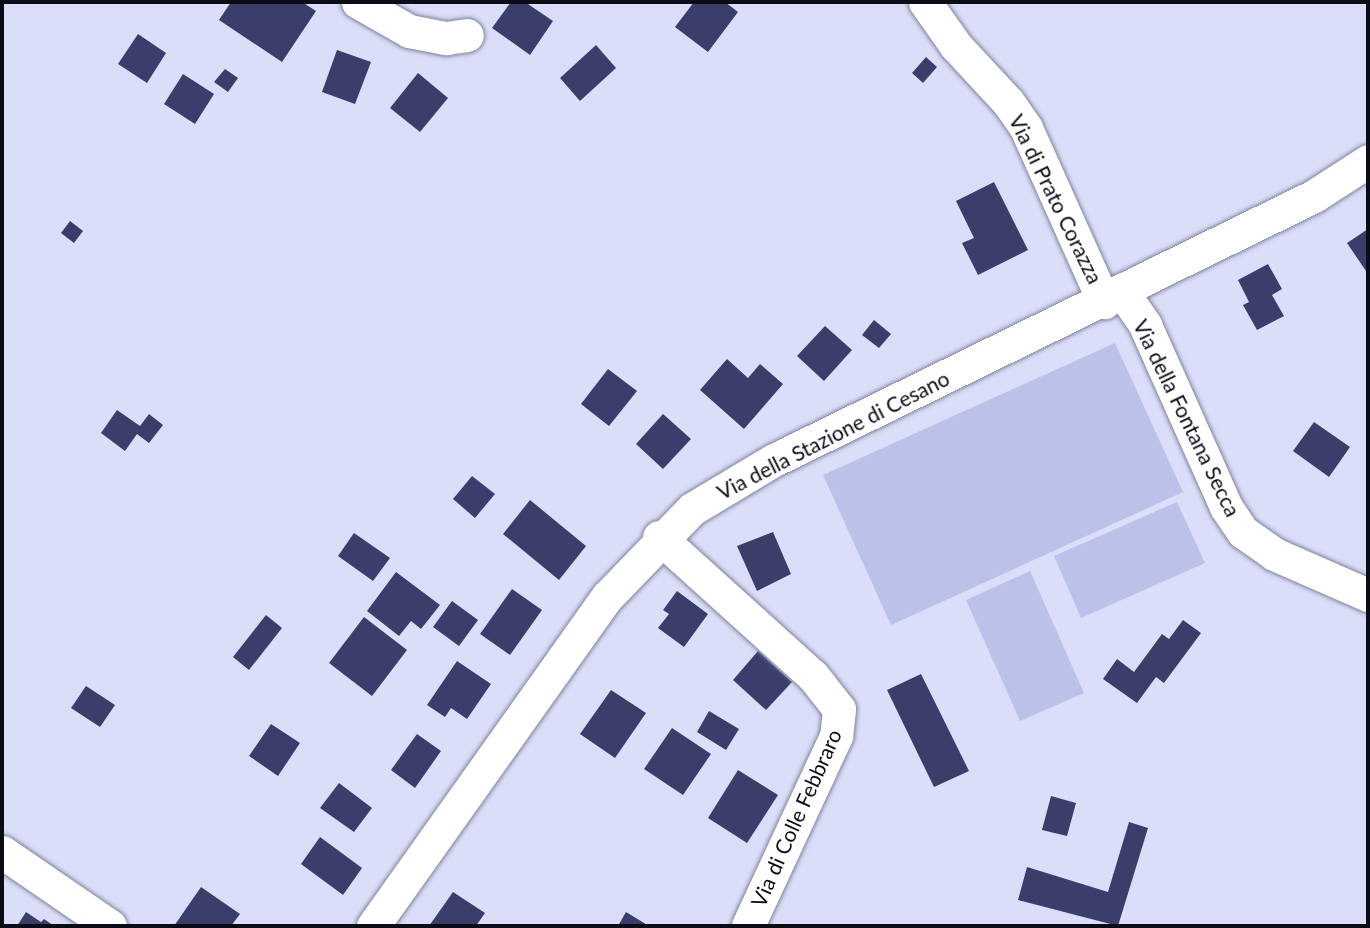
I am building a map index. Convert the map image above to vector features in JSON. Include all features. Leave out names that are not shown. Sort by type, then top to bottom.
[{"type":"street","points":[[358,2],[409,32],[446,38],[467,35]]},
{"type":"street","name":"Via di Prato Corazza","points":[[925,2],[956,46],[1026,128],[1114,297]]},
{"type":"street","name":"Via della Stazione di Cesano","points":[[373,926],[599,607],[659,537],[692,509],[774,460],[1114,297],[1329,188],[1368,161]]},
{"type":"street","name":"Via della Fontana Secca","points":[[1114,297],[1145,326],[1226,507],[1243,531],[1274,554],[1368,595]]},
{"type":"street","name":"Via di Colle Febbraro","points":[[659,537],[813,676],[839,709],[836,736],[748,926]]},
{"type":"street","points":[[2,852],[110,926]]},
{"type":"shaded area","points":[[1115,343],[1183,492],[891,625],[823,475]]},
{"type":"shaded area","points":[[1177,502],[1205,563],[1081,618],[1054,556]]},
{"type":"shaded area","points":[[1030,571],[1084,693],[1020,721],[966,600]]},
{"type":"building","points":[[231,2],[302,2],[316,11],[282,62],[219,20]]},
{"type":"building","points":[[511,2],[525,2],[553,21],[530,55],[492,28]]},
{"type":"building","points":[[694,2],[725,2],[738,12],[708,52],[675,27]]},
{"type":"building","points":[[138,34],[166,53],[147,83],[118,64]]},
{"type":"building","points":[[596,45],[616,68],[580,101],[560,78]]},
{"type":"building","points":[[337,50],[371,62],[355,104],[322,92]]},
{"type":"building","points":[[926,57],[937,67],[923,83],[912,73]]},
{"type":"building","points":[[225,69],[238,78],[228,92],[214,82]]},
{"type":"building","points":[[418,73],[448,98],[420,132],[390,108]]},
{"type":"building","points":[[183,74],[214,94],[195,124],[164,104]]},
{"type":"building","points":[[994,182],[1028,250],[978,275],[962,243],[974,238],[956,201]]},
{"type":"building","points":[[70,221],[83,231],[74,243],[61,233]]},
{"type":"building","points":[[1368,229],[1368,274],[1347,243]]},
{"type":"building","points":[[1268,264],[1282,289],[1272,295],[1284,316],[1257,330],[1243,305],[1249,302],[1238,280]]},
{"type":"building","points":[[874,320],[891,334],[879,348],[862,335]]},
{"type":"building","points":[[825,326],[852,350],[824,381],[797,356]]},
{"type":"building","points":[[727,359],[748,378],[760,364],[783,384],[744,429],[700,390]]},
{"type":"building","points":[[608,369],[637,391],[609,426],[581,404]]},
{"type":"building","points":[[117,410],[140,426],[149,414],[163,425],[149,443],[137,434],[125,451],[101,433]]},
{"type":"building","points":[[663,414],[691,439],[663,469],[636,444]]},
{"type":"building","points":[[1314,422],[1350,447],[1329,477],[1293,451]]},
{"type":"building","points":[[472,476],[495,494],[475,518],[453,499]]},
{"type":"building","points":[[530,500],[586,546],[559,580],[503,534]]},
{"type":"building","points":[[773,532],[791,574],[757,591],[737,546]]},
{"type":"building","points":[[354,533],[390,558],[373,581],[338,556]]},
{"type":"building","points":[[396,572],[440,605],[421,629],[411,621],[399,636],[367,611]]},
{"type":"building","points":[[512,589],[542,610],[510,655],[480,634]]},
{"type":"building","points":[[677,591],[708,614],[684,647],[658,628],[669,614],[663,610]]},
{"type":"building","points":[[452,601],[478,620],[459,646],[433,627]]},
{"type":"building","points":[[266,615],[282,628],[249,670],[233,657]]},
{"type":"building","points":[[364,617],[407,650],[372,696],[329,663]]},
{"type":"building","points":[[1183,620],[1201,633],[1164,683],[1156,677],[1137,703],[1103,679],[1117,659],[1134,672],[1162,634],[1169,639]]},
{"type":"building","points":[[758,651],[792,682],[766,710],[733,680]]},
{"type":"building","points":[[457,661],[491,684],[467,719],[451,708],[445,717],[427,705]]},
{"type":"building","points":[[921,674],[969,771],[934,787],[887,690]]},
{"type":"building","points":[[86,686],[115,705],[100,727],[71,708]]},
{"type":"building","points":[[611,690],[646,713],[615,758],[580,734]]},
{"type":"building","points":[[709,711],[739,729],[726,750],[697,732]]},
{"type":"building","points":[[271,724],[300,743],[278,776],[249,756]]},
{"type":"building","points":[[672,728],[711,754],[683,795],[644,769]]},
{"type":"building","points":[[417,734],[441,751],[415,788],[391,770]]},
{"type":"building","points":[[738,770],[778,795],[747,843],[708,818]]},
{"type":"building","points":[[339,783],[372,808],[354,832],[320,808]]},
{"type":"building","points":[[1051,796],[1076,803],[1067,836],[1042,830]]},
{"type":"building","points":[[1129,822],[1148,828],[1118,926],[1018,900],[1027,867],[1108,892]]},
{"type":"building","points":[[320,837],[362,868],[343,895],[301,864]]},
{"type":"building","points":[[201,887],[240,914],[231,926],[174,926]]},
{"type":"building","points":[[453,892],[485,913],[476,926],[429,926]]},
{"type":"building","points":[[26,912],[41,922],[44,919],[54,926],[17,926]]},
{"type":"building","points":[[626,912],[649,926],[618,926]]}]
